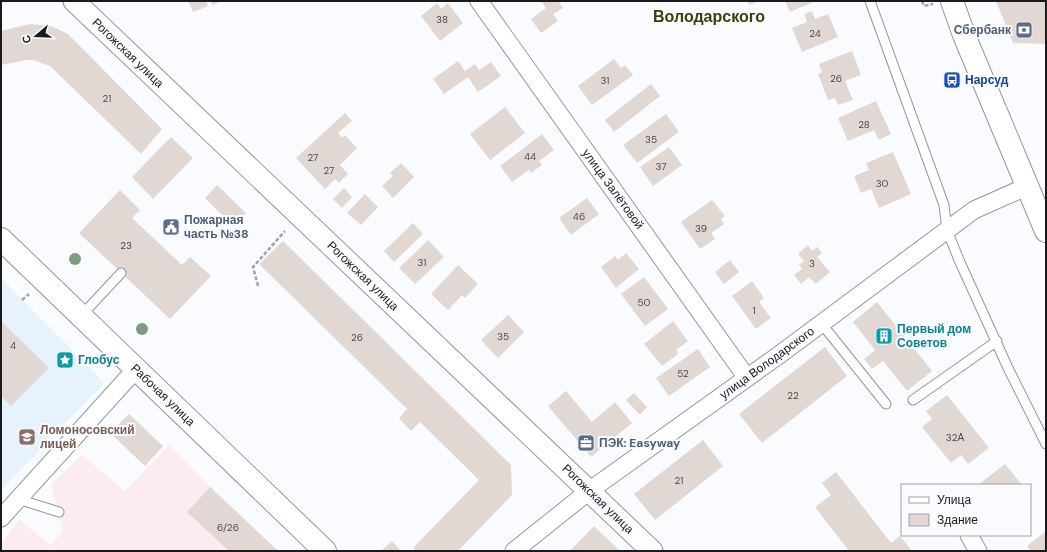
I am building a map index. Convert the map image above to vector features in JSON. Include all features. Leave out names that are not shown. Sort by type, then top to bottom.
[{"type":"main road","points":[[952,1],[964,35],[1043,218]]},
{"type":"main road","name":"Рабочая улица","points":[[1,240],[325,551]]},
{"type":"street","name":"Рогожская улица","points":[[74,1],[652,551]]},
{"type":"street","name":"улица Залётовой","points":[[479,1],[747,378]]},
{"type":"street","name":"улица Володарского","points":[[514,551],[589,491],[747,378],[974,210],[1028,186]]},
{"type":"street","points":[[1,518],[136,369]]},
{"type":"street","points":[[969,536],[978,551]]},
{"type":"lane","points":[[870,1],[944,205],[947,230],[1008,368],[1046,444]]},
{"type":"lane","points":[[81,316],[121,273]]},
{"type":"lane","points":[[821,323],[886,404]]},
{"type":"lane","points":[[912,400],[997,341]]},
{"type":"lane","points":[[18,499],[59,512]]},
{"type":"path","points":[[258,286],[253,267],[285,231]]},
{"type":"shaded area","name":"Ломоносовский лицей","points":[[1,278],[104,383],[1,490]]},
{"type":"shaded area","points":[[169,445],[210,487],[278,551],[1,551],[1,544],[19,520],[51,545],[63,531],[51,484],[82,455],[125,491]]},
{"type":"building","points":[[188,1],[206,1],[208,6],[193,12]]},
{"type":"building","points":[[211,1],[223,1],[212,5]]},
{"type":"building","points":[[558,1],[563,8],[553,14],[558,21],[541,33],[531,19],[546,8],[542,2]]},
{"type":"building","points":[[747,1],[759,1],[749,5]]},
{"type":"building","points":[[785,1],[816,1],[790,12]]},
{"type":"building","points":[[996,1],[1046,1],[1046,44],[1013,43]]},
{"type":"building","points":[[437,3],[441,9],[448,3],[463,23],[440,41],[421,16]]},
{"type":"building","points":[[812,11],[815,19],[828,14],[838,37],[802,52],[792,28],[807,22],[804,14]]},
{"type":"building","points":[[30,24],[51,26],[68,34],[162,129],[141,154],[50,66],[33,60],[1,65],[1,31]]},
{"type":"building","points":[[852,51],[861,75],[845,81],[853,100],[838,105],[835,98],[828,100],[818,74],[822,72],[819,64]]},
{"type":"building","points":[[614,59],[621,68],[625,65],[633,75],[592,105],[578,86]]},
{"type":"building","points":[[458,61],[465,71],[475,64],[479,70],[491,62],[501,76],[478,92],[468,77],[444,94],[433,79]]},
{"type":"building","points":[[651,84],[660,96],[614,132],[605,120]]},
{"type":"building","points":[[876,101],[891,134],[879,140],[874,130],[848,141],[838,118]]},
{"type":"building","points":[[505,107],[525,133],[490,160],[470,134]]},
{"type":"building","points":[[345,113],[352,121],[338,133],[342,138],[345,135],[357,148],[340,165],[348,174],[339,183],[335,179],[325,189],[296,158]]},
{"type":"building","points":[[666,114],[679,132],[637,163],[623,145]]},
{"type":"building","points":[[542,134],[554,150],[539,161],[542,165],[531,173],[529,170],[512,182],[500,166]]},
{"type":"building","points":[[171,137],[193,158],[153,199],[132,177]]},
{"type":"building","points":[[669,147],[682,165],[653,186],[640,167]]},
{"type":"building","points":[[893,152],[911,194],[879,208],[871,189],[861,193],[854,176],[869,170],[866,163]]},
{"type":"building","points":[[401,163],[414,177],[393,198],[382,186],[393,176],[390,173]]},
{"type":"building","points":[[217,185],[246,213],[233,226],[205,198]]},
{"type":"building","points":[[344,188],[352,197],[342,208],[333,199]]},
{"type":"building","points":[[120,190],[140,210],[132,218],[182,265],[190,257],[211,276],[170,319],[79,233]]},
{"type":"building","points":[[365,194],[378,207],[361,225],[347,213]]},
{"type":"building","points":[[587,198],[599,214],[571,235],[559,218]]},
{"type":"building","points":[[712,200],[725,216],[721,219],[724,224],[711,233],[715,239],[700,249],[681,222]]},
{"type":"building","points":[[413,223],[423,234],[394,262],[384,251]]},
{"type":"building","points":[[428,240],[444,257],[415,284],[399,268]]},
{"type":"building","points":[[283,241],[511,465],[512,495],[458,551],[417,551],[413,548],[479,480],[420,422],[411,431],[399,418],[407,409],[259,264]]},
{"type":"building","points":[[808,245],[812,251],[817,247],[822,253],[817,257],[830,272],[816,284],[809,277],[801,284],[794,275],[802,269],[799,265],[804,261],[798,254]]},
{"type":"building","points":[[626,253],[639,269],[616,288],[601,267],[615,256],[618,260]]},
{"type":"building","points":[[730,260],[739,272],[724,284],[715,272]]},
{"type":"building","points":[[458,265],[478,284],[465,298],[462,295],[448,310],[431,294]]},
{"type":"building","points":[[644,277],[668,309],[645,326],[621,294]]},
{"type":"building","points":[[752,281],[764,298],[759,302],[771,318],[756,329],[732,296]]},
{"type":"building","name":"Первый дом Советов","points":[[877,302],[932,371],[907,391],[883,361],[872,369],[864,359],[875,350],[853,322]]},
{"type":"building","points":[[508,315],[524,332],[498,358],[481,340]]},
{"type":"building","points":[[1,321],[49,368],[11,406],[1,396]]},
{"type":"building","points":[[673,321],[688,341],[676,350],[678,354],[662,366],[644,344]]},
{"type":"building","points":[[825,347],[847,376],[762,443],[739,414]]},
{"type":"building","points":[[698,349],[710,367],[669,396],[656,378]]},
{"type":"building","points":[[566,391],[592,422],[615,402],[632,423],[591,457],[548,406]]},
{"type":"building","points":[[634,393],[647,407],[640,415],[626,400]]},
{"type":"building","points":[[947,395],[989,448],[968,464],[961,455],[951,463],[922,427],[932,419],[926,411]]},
{"type":"building","points":[[129,414],[163,446],[145,466],[110,433]]},
{"type":"building","points":[[703,440],[723,466],[655,520],[634,494]]},
{"type":"building","points":[[1005,464],[1021,484],[979,484]]},
{"type":"building","points":[[836,472],[891,543],[900,536],[912,551],[849,551],[815,507],[831,495],[822,483]]},
{"type":"building","points":[[210,487],[278,551],[229,551],[187,512]]},
{"type":"building","points":[[594,526],[620,551],[570,551]]},
{"type":"building","points":[[1046,531],[1046,551],[1031,551],[1027,546]]},
{"type":"building","points":[[392,541],[401,551],[381,551]]},
{"type":"place","name":"Сбербанк","points":[[1024,30]]},
{"type":"place","name":"Нарсуд","points":[[952,80]]},
{"type":"place","name":"Пожарная часть №38","points":[[171,227]]},
{"type":"place","name":"Первый дом Советов","points":[[884,336]]},
{"type":"place","name":"Глобус","points":[[65,360]]},
{"type":"place","name":"Ломоносовский лицей","points":[[27,437]]},
{"type":"place","name":"ПЭК: Easyway","points":[[586,443]]},
{"type":"district","name":"Володарского","points":[[709,16]]}]
